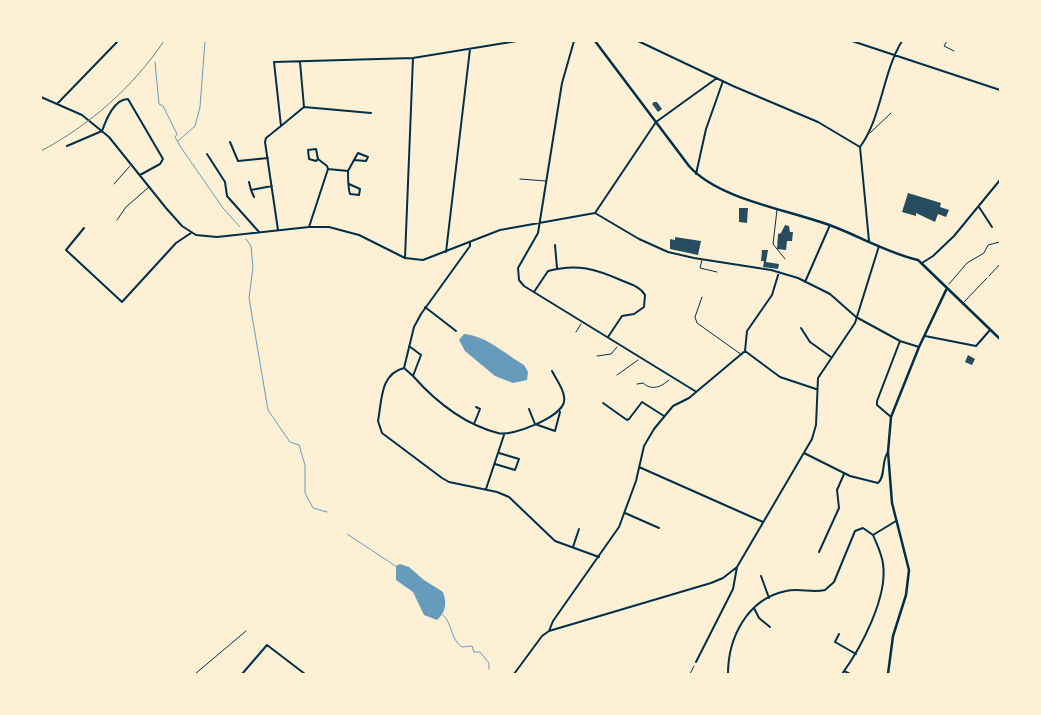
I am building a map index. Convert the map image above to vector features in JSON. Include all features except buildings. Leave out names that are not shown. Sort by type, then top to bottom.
[{"type":"street","points":[[57,104],[118,41]]},
{"type":"street","points":[[282,126],[274,62],[413,58],[517,41]]},
{"type":"street","points":[[574,41],[564,74],[540,222],[534,244],[518,268],[521,283],[695,391]]},
{"type":"street","points":[[595,41],[696,174],[706,182],[777,209],[830,226],[922,263],[1000,338]]},
{"type":"street","points":[[638,41],[723,81],[818,122],[860,147]]},
{"type":"street","points":[[852,41],[1000,90]]},
{"type":"street","points":[[869,242],[868,208],[860,147],[869,134],[893,55],[902,41]]},
{"type":"street","points":[[446,252],[470,49]]},
{"type":"street","points":[[405,258],[413,58]]},
{"type":"street","points":[[300,62],[304,107]]},
{"type":"street","points":[[595,213],[656,122],[717,78]]},
{"type":"street","points":[[696,174],[706,129],[723,81]]},
{"type":"street","points":[[41,97],[82,115],[102,131],[117,145],[166,208],[190,233],[217,236],[328,227],[350,232],[405,258],[422,260],[500,230],[595,213],[649,244],[668,252],[702,260],[780,272],[805,282],[830,294],[856,317],[900,341],[919,347]]},
{"type":"street","points":[[67,146],[102,131],[110,113],[120,101],[128,99],[163,158],[160,164],[140,174]]},
{"type":"street","points":[[278,230],[265,140],[304,107],[371,113]]},
{"type":"street","points":[[230,142],[238,161],[268,158]]},
{"type":"street","points":[[318,158],[309,159],[308,150],[316,148],[318,158],[328,169],[348,172]]},
{"type":"street","points":[[349,184],[360,189],[359,195],[350,194],[349,184],[348,172],[354,160],[358,153],[368,157],[366,161],[354,160]]},
{"type":"street","points":[[208,154],[225,182],[227,196],[259,232]]},
{"type":"street","points":[[310,227],[328,169]]},
{"type":"street","points":[[922,263],[934,256],[979,207],[1000,180]]},
{"type":"street","points":[[249,182],[254,197]]},
{"type":"street","points":[[251,190],[272,186]]},
{"type":"street","points":[[979,207],[992,227]]},
{"type":"street","points":[[805,282],[830,226]]},
{"type":"street","points":[[84,228],[66,250],[122,302],[176,243],[190,233]]},
{"type":"street","points":[[404,368],[414,328],[425,307],[470,246],[470,242]]},
{"type":"street","points":[[555,245],[558,268]]},
{"type":"street","points":[[696,662],[733,589],[737,567],[804,454],[816,425],[816,389],[818,378],[850,332],[879,246]]},
{"type":"street","points":[[534,292],[548,271],[572,266],[596,268],[642,291],[645,295],[644,307],[634,314],[622,316],[608,336]]},
{"type":"street","points":[[549,631],[553,621],[617,531],[625,512],[644,446],[673,406],[689,398],[695,391],[742,355],[745,351],[747,331],[772,296],[780,272]]},
{"type":"street","points":[[888,674],[892,636],[906,594],[909,570],[899,525],[896,521],[888,452],[891,417],[919,347],[947,288]]},
{"type":"street","points":[[425,307],[456,331]]},
{"type":"street","points":[[801,328],[810,342],[831,357]]},
{"type":"street","points":[[925,336],[976,346],[990,329]]},
{"type":"street","points":[[891,417],[876,405],[876,401],[900,341]]},
{"type":"street","points":[[409,346],[421,355],[413,376]]},
{"type":"street","points":[[745,351],[780,377],[816,389]]},
{"type":"street","points":[[404,368],[451,412],[474,424],[504,434],[535,424],[560,412]]},
{"type":"street","points":[[404,368],[393,372],[387,378],[378,421],[382,433],[442,478],[449,482],[486,489],[509,497],[555,541],[599,557]]},
{"type":"street","points":[[535,424],[555,431],[565,401],[563,392],[552,371]]},
{"type":"street","points":[[603,403],[627,420],[629,420],[642,402],[664,416]]},
{"type":"street","points":[[474,424],[480,409],[476,408]]},
{"type":"street","points":[[529,408],[535,424]]},
{"type":"street","points":[[486,489],[504,434]]},
{"type":"street","points":[[495,464],[515,470],[518,459],[499,452]]},
{"type":"street","points":[[804,454],[844,474],[880,482],[884,460],[888,452]]},
{"type":"street","points":[[639,467],[763,522]]},
{"type":"street","points":[[820,552],[839,508],[837,490],[844,474]]},
{"type":"street","points":[[625,512],[659,528]]},
{"type":"street","points":[[873,536],[896,521]]},
{"type":"street","points":[[728,674],[729,652],[739,626],[754,608],[784,591],[825,590],[834,582],[855,531],[863,528],[873,536],[882,558],[883,579],[874,613],[856,654],[842,674]]},
{"type":"street","points":[[573,547],[579,529]]},
{"type":"street","points":[[514,674],[542,636],[549,631],[711,583],[723,578],[737,567]]},
{"type":"street","points":[[761,576],[770,598]]},
{"type":"street","points":[[754,608],[759,618],[770,627]]},
{"type":"street","points":[[839,634],[835,642],[856,654]]},
{"type":"street","points":[[242,674],[267,645],[304,674]]},
{"type":"street","points":[[844,671],[850,674]]},
{"type":"lane","points":[[947,41],[944,46],[954,51]]},
{"type":"lane","points":[[869,134],[891,113]]},
{"type":"lane","points":[[114,184],[132,165]]},
{"type":"lane","points":[[520,179],[547,181]]},
{"type":"lane","points":[[117,220],[126,207],[149,186]]},
{"type":"lane","points":[[777,209],[773,244],[785,258]]},
{"type":"lane","points":[[702,260],[700,268],[717,272]]},
{"type":"lane","points":[[962,303],[987,278]]},
{"type":"lane","points":[[702,297],[695,317],[697,323],[742,355]]},
{"type":"path","points":[[949,284],[967,263],[984,252],[988,245],[1000,242]]},
{"type":"path","points":[[987,278],[1000,264]]},
{"type":"path","points":[[576,332],[582,321]]},
{"type":"path","points":[[597,356],[610,354],[618,347]]},
{"type":"path","points":[[617,375],[639,360]]},
{"type":"path","points":[[637,384],[643,382],[648,387],[655,388],[670,379]]},
{"type":"path","points":[[195,674],[246,631]]},
{"type":"path","points":[[690,674],[696,662]]},
{"type":"water","points":[[464,334],[480,338],[496,346],[524,365],[528,372],[527,380],[513,383],[495,376],[465,351],[459,340]]},
{"type":"water","points":[[400,564],[409,567],[424,580],[443,592],[445,607],[437,620],[424,615],[413,592],[396,580],[396,566]]},
{"type":"waterway","points":[[178,141],[195,126],[200,107],[205,41]]},
{"type":"waterway","points":[[155,62],[159,104],[163,106],[177,134],[175,137],[223,208],[240,227]]},
{"type":"waterway","points":[[246,239],[251,246],[253,267],[249,298],[268,410],[290,442],[299,445],[305,465],[305,493],[313,508],[327,512]]},
{"type":"waterway","points":[[347,534],[397,567]]},
{"type":"waterway","points":[[443,615],[458,644],[462,647],[472,646],[474,652],[480,652],[489,663],[489,669]]},
{"type":"railway","points":[[41,151],[77,129],[109,104],[139,74],[164,41]]}]
